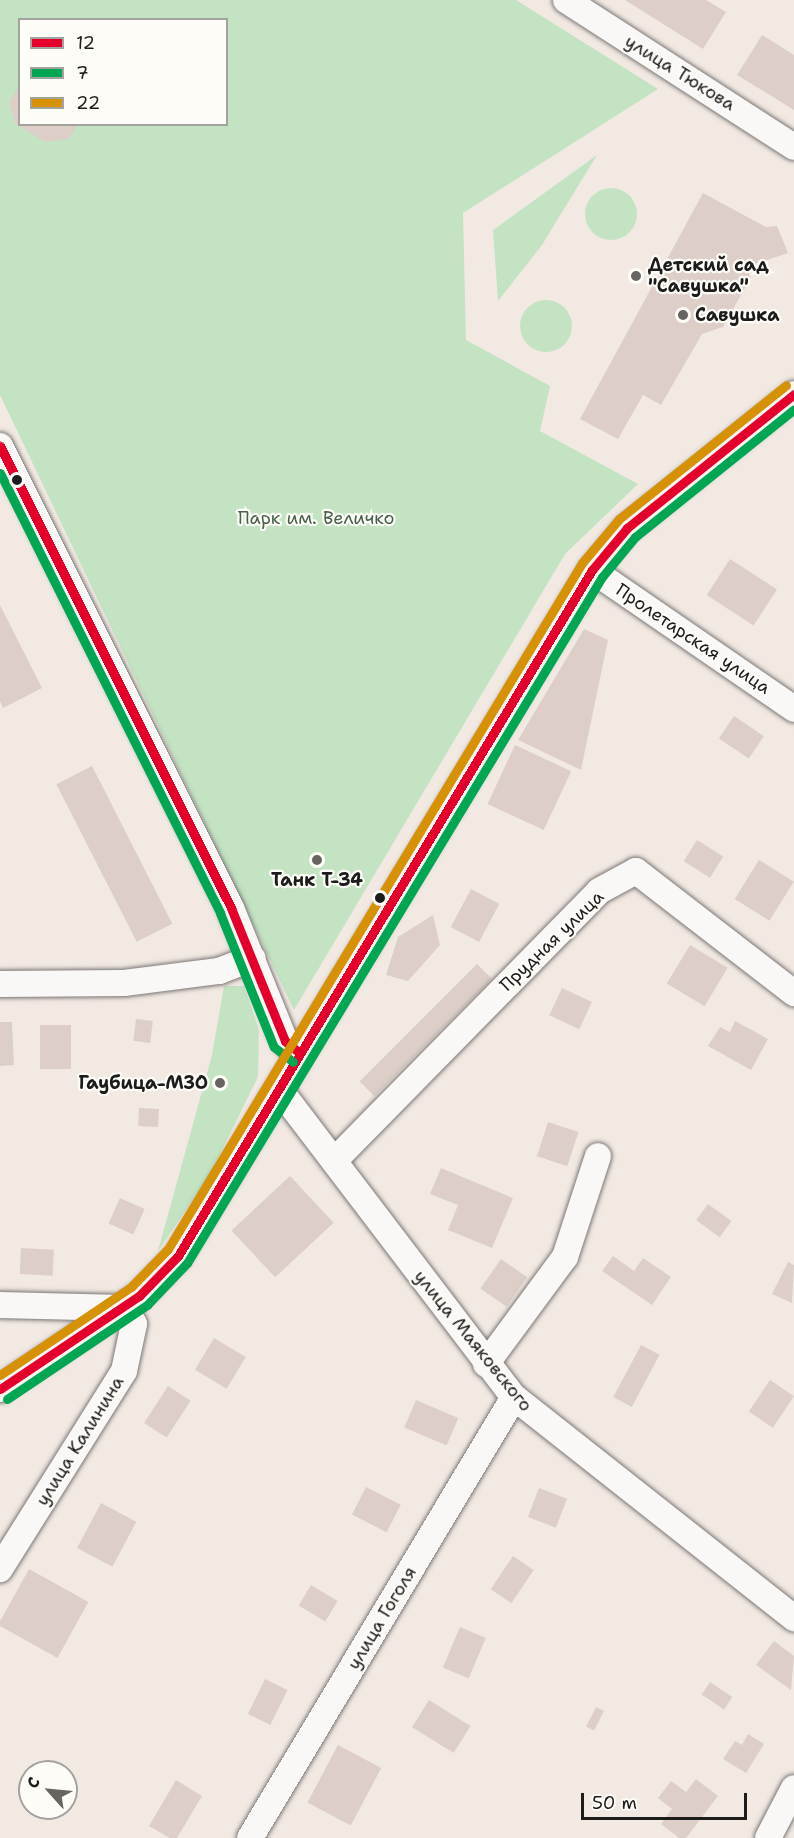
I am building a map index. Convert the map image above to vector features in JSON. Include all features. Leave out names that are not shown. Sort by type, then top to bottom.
[{"type":"street","name":"улица Тюкова","points":[[566,0],[794,147]]},
{"type":"street","points":[[0,1389],[123,1308],[158,1280],[196,1230],[300,1053],[592,570],[627,528],[794,394]]},
{"type":"street","points":[[0,446],[253,958],[285,1041],[300,1053]]},
{"type":"street","name":"Пролетарская улица","points":[[592,570],[794,708]]},
{"type":"street","name":"Прудная улица","points":[[334,1161],[598,891],[636,871],[794,993]]},
{"type":"street","points":[[0,984],[124,983],[219,970],[253,958]]},
{"type":"street","name":"улица Маяковского","points":[[279,1089],[486,1364],[514,1397],[794,1618]]},
{"type":"street","points":[[486,1364],[565,1257],[598,1156]]},
{"type":"street","points":[[0,1305],[123,1308]]},
{"type":"street","name":"улица Калинина","points":[[0,1569],[124,1371],[135,1324],[123,1308]]},
{"type":"street","name":"улица Гоголя","points":[[250,1838],[514,1397]]},
{"type":"street","points":[[768,1838],[794,1788]]},
{"type":"green space","name":"Парк им. Величко","points":[[0,0],[516,0],[658,89],[463,213],[466,340],[550,386],[540,431],[638,484],[565,554],[294,1010],[0,395]]},
{"type":"green space","points":[[597,155],[542,245],[498,301],[493,230]]},
{"type":"green space","points":[[611,188],[621,190],[629,196],[635,204],[637,214],[635,224],[629,232],[621,238],[611,240],[601,238],[593,232],[587,224],[585,214],[587,204],[593,196],[601,190]]},
{"type":"green space","points":[[546,300],[556,302],[564,308],[570,316],[572,326],[570,336],[564,344],[556,350],[546,352],[536,350],[528,344],[522,336],[520,326],[522,316],[528,308],[536,302]]},
{"type":"green space","points":[[224,986],[244,986],[259,1030],[258,1077],[210,1174],[158,1251],[212,1055]]},
{"type":"building","points":[[625,0],[706,0],[726,12],[703,49]]},
{"type":"building","points":[[762,35],[794,55],[794,110],[737,75]]},
{"type":"building","points":[[18,88],[18,125],[15,123],[9,102]]},
{"type":"building","points":[[20,126],[77,126],[69,139],[45,142]]},
{"type":"building","name":"Савушка","points":[[703,193],[766,227],[777,226],[788,253],[748,266],[750,279],[723,327],[702,334],[661,405],[643,395],[618,439],[580,419]]},
{"type":"building","points":[[730,559],[777,589],[754,626],[707,595]]},
{"type":"building","points":[[0,605],[42,688],[3,708],[0,701]]},
{"type":"building","points":[[584,629],[608,640],[581,770],[518,740]]},
{"type":"building","points":[[734,716],[764,736],[749,759],[719,738]]},
{"type":"building","points":[[515,745],[571,771],[544,830],[488,804]]},
{"type":"building","points":[[92,766],[172,924],[137,942],[56,784]]},
{"type":"building","points":[[697,840],[723,856],[710,878],[684,861]]},
{"type":"building","points":[[759,860],[794,882],[769,921],[735,899]]},
{"type":"building","points":[[471,889],[499,904],[479,942],[451,927]]},
{"type":"building","points":[[433,915],[440,945],[408,981],[386,975],[398,937]]},
{"type":"building","points":[[690,945],[728,968],[705,1006],[667,984]]},
{"type":"building","points":[[477,964],[492,979],[374,1096],[360,1081]]},
{"type":"building","points":[[562,988],[592,1002],[579,1029],[549,1015]]},
{"type":"building","points":[[136,1019],[153,1021],[150,1043],[133,1041]]},
{"type":"building","points":[[735,1021],[768,1039],[751,1070],[708,1046],[720,1027],[730,1032]]},
{"type":"building","points":[[0,1022],[12,1022],[14,1065],[0,1066]]},
{"type":"building","points":[[40,1025],[71,1025],[71,1069],[40,1069]]},
{"type":"building","points":[[139,1108],[159,1109],[158,1127],[138,1126]]},
{"type":"building","points":[[548,1122],[578,1132],[567,1166],[537,1156]]},
{"type":"building","points":[[441,1168],[513,1198],[492,1248],[448,1230],[458,1205],[430,1194]]},
{"type":"building","points":[[290,1176],[334,1223],[275,1277],[231,1231]]},
{"type":"building","points":[[120,1198],[145,1209],[133,1235],[109,1224]]},
{"type":"building","points":[[708,1204],[731,1221],[720,1237],[696,1220]]},
{"type":"building","points":[[21,1248],[54,1250],[53,1276],[20,1274]]},
{"type":"building","points":[[613,1256],[634,1271],[643,1258],[671,1277],[652,1305],[602,1271]]},
{"type":"building","points":[[501,1259],[527,1277],[507,1307],[480,1288]]},
{"type":"building","points":[[788,1262],[794,1265],[792,1303],[772,1294]]},
{"type":"building","points":[[214,1338],[246,1357],[227,1389],[195,1370]]},
{"type":"building","points":[[641,1345],[660,1355],[632,1407],[613,1397]]},
{"type":"building","points":[[770,1380],[794,1396],[773,1428],[749,1412]]},
{"type":"building","points":[[168,1386],[191,1401],[167,1438],[144,1423]]},
{"type":"building","points":[[416,1400],[458,1418],[447,1446],[404,1428]]},
{"type":"building","points":[[366,1487],[401,1505],[387,1532],[352,1515]]},
{"type":"building","points":[[539,1488],[567,1499],[556,1528],[528,1517]]},
{"type":"building","points":[[101,1503],[136,1522],[112,1567],[77,1548]]},
{"type":"building","points":[[513,1556],[534,1570],[511,1603],[491,1589]]},
{"type":"building","points":[[29,1569],[88,1602],[57,1658],[0,1626],[0,1621]]},
{"type":"building","points":[[311,1585],[338,1601],[325,1622],[299,1606]]},
{"type":"building","points":[[460,1627],[486,1638],[469,1678],[443,1668]]},
{"type":"building","points":[[774,1641],[794,1656],[791,1690],[756,1665]]},
{"type":"building","points":[[265,1679],[287,1690],[270,1725],[248,1714]]},
{"type":"building","points":[[710,1682],[732,1697],[724,1710],[702,1694]]},
{"type":"building","points":[[429,1700],[471,1726],[454,1753],[412,1727]]},
{"type":"building","points":[[596,1707],[604,1711],[594,1731],[586,1727]]},
{"type":"building","points":[[748,1734],[764,1744],[746,1773],[723,1759],[735,1741],[742,1745]]},
{"type":"building","points":[[338,1745],[381,1768],[351,1825],[307,1802]]},
{"type":"building","points":[[696,1779],[718,1796],[686,1838],[679,1838],[661,1824],[672,1809],[658,1798],[671,1781],[686,1792]]},
{"type":"building","points":[[176,1780],[202,1796],[177,1838],[170,1838],[149,1826]]},
{"type":"transit line","name":"22","points":[[0,1375],[131,1287],[168,1249],[582,563],[619,519],[786,385]]},
{"type":"transit line","name":"12","points":[[0,1389],[139,1296],[178,1256],[592,570],[627,528],[794,394]]},
{"type":"transit line","name":"7","points":[[7,1399],[147,1305],[187,1263],[602,577],[635,537],[794,409]]},
{"type":"transit line","name":"12","points":[[0,446],[231,908],[285,1041],[300,1053]]},
{"type":"transit line","name":"7","points":[[0,473],[220,913],[274,1047],[293,1062]]},
{"type":"place","name":"Детский сад \"Савушка\"","points":[[636,276]]},
{"type":"place","name":"Савушка","points":[[683,315]]},
{"type":"place","name":"Танк Т-34","points":[[317,860]]},
{"type":"place","name":"Гаубица-МЗО","points":[[220,1083]]}]
